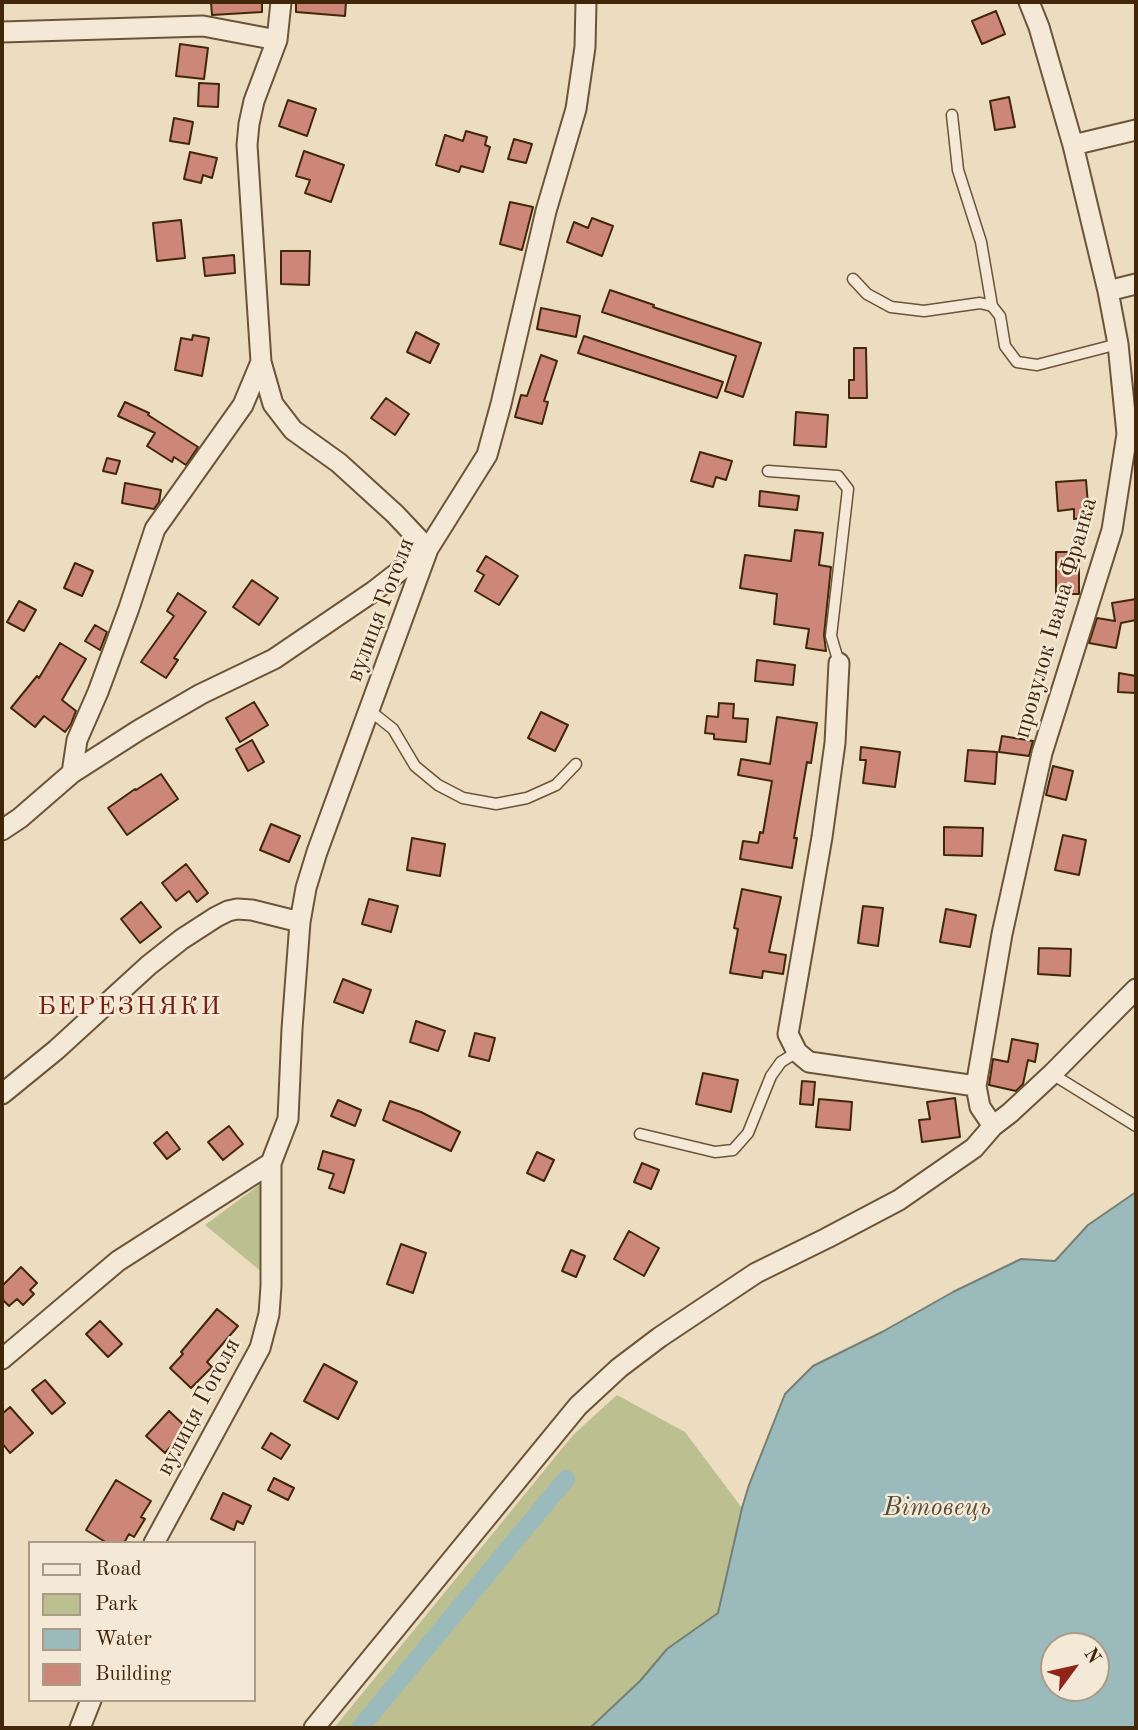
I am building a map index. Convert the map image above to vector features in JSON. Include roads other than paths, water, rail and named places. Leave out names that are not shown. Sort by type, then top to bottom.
[{"type":"street","points":[[2,830],[72,773],[201,694],[274,659],[373,591],[428,548],[339,463],[293,430],[274,404],[261,362],[247,145],[254,101],[277,40],[281,2]]},
{"type":"street","name":"вулиця Гоголя","points":[[155,1541],[260,1348],[269,1314],[271,1286],[271,1163],[288,1119],[300,922],[306,888],[428,548],[487,455],[546,211],[576,108],[585,47],[586,2]]},
{"type":"street","name":"провулок Івана Франка","points":[[993,1126],[979,1107],[976,1086],[1002,934],[1042,753],[1112,530],[1127,434],[1118,344],[1108,291],[1073,145],[1039,27],[1029,2]]},
{"type":"street","points":[[2,32],[203,26],[277,40]]},
{"type":"street","points":[[1073,145],[1136,130]]},
{"type":"street","points":[[1108,291],[1136,284]]},
{"type":"street","points":[[72,773],[77,740],[98,692],[155,529],[243,405],[261,362]]},
{"type":"street","points":[[839,663],[835,743],[822,837],[788,1034],[797,1052],[809,1062],[976,1086]]},
{"type":"street","points":[[2,1094],[56,1050],[149,965],[216,916],[237,909],[300,922]]},
{"type":"street","points":[[314,1728],[578,1406],[619,1368],[660,1337],[756,1273],[899,1200],[975,1148],[993,1126],[1010,1114],[1052,1074],[1136,989]]},
{"type":"street","points":[[2,1359],[118,1261],[271,1163]]},
{"type":"street","points":[[80,1728],[90,1702]]},
{"type":"lane","points":[[952,115],[958,170],[981,242],[992,306],[1000,316],[1005,346],[1017,362],[1037,365],[1118,344]]},
{"type":"lane","points":[[853,279],[866,294],[891,307],[924,311],[980,303],[992,306]]},
{"type":"lane","points":[[768,471],[838,476],[848,489],[831,636],[839,663]]},
{"type":"lane","points":[[369,710],[393,729],[415,766],[438,785],[463,798],[496,804],[527,798],[556,785],[576,764]]},
{"type":"lane","points":[[640,1134],[715,1152],[733,1150],[748,1133],[771,1076],[781,1062],[797,1052]]},
{"type":"lane","points":[[1052,1074],[1136,1126]]},
{"type":"water","name":"Вітовець","points":[[1136,1192],[1136,1728],[590,1728],[640,1681],[667,1649],[718,1613],[749,1485],[785,1394],[813,1366],[882,1332],[953,1292],[1021,1259],[1055,1261],[1088,1225]]},
{"type":"waterway","points":[[360,1728],[566,1479]]},
{"type":"district","name":"БЕРЕЗНЯКИ","points":[[130,1007]]}]
